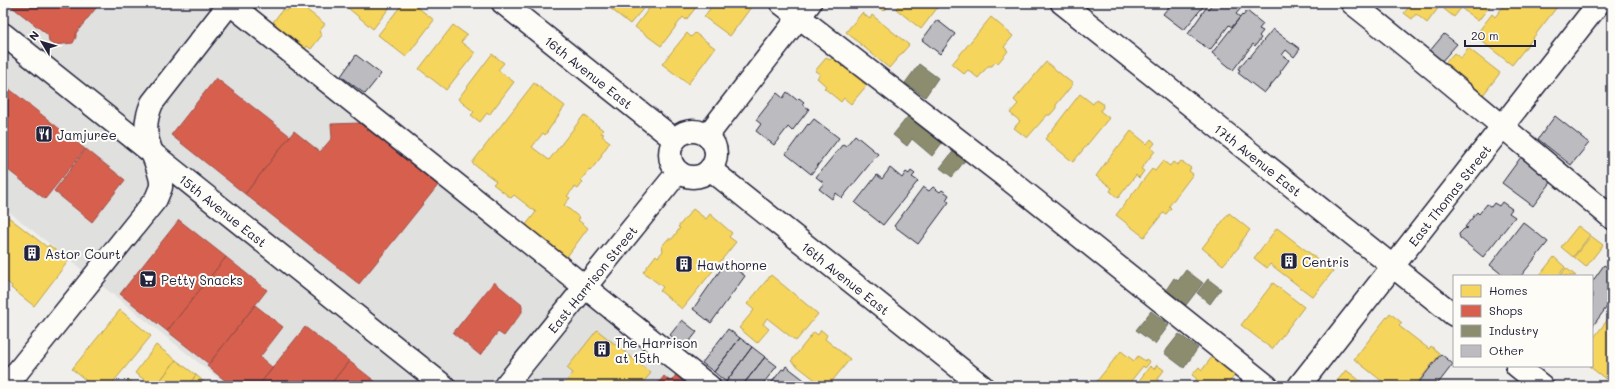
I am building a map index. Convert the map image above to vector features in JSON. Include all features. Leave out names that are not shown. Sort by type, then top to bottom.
[{"type":"street","points":[[10,381],[156,199],[161,187],[161,181],[146,136],[146,121],[152,103],[229,3],[584,288],[709,386]]},
{"type":"street","name":"16th Avenue East","points":[[503,3],[675,140]]},
{"type":"street","points":[[781,3],[804,10],[1002,174],[1267,386]]},
{"type":"street","name":"17th Avenue East","points":[[1062,3],[1453,314]]},
{"type":"street","points":[[1352,3],[1455,85],[1502,127],[1612,218]]},
{"type":"street","name":"East Thomas Street","points":[[1299,386],[1599,3]]},
{"type":"street","points":[[707,136],[804,10]]},
{"type":"street","name":"15th Avenue East","points":[[3,34],[151,154],[444,386]]},
{"type":"street","points":[[690,131],[698,131],[707,136],[714,145],[716,153],[715,160],[710,168],[700,176],[692,177],[684,176],[678,172],[673,166],[670,158],[670,151],[675,140],[683,133],[690,131]]},
{"type":"street","name":"16th Avenue East","points":[[710,168],[982,386]]},
{"type":"street","name":"East Harrison Street","points":[[505,386],[678,172]]},
{"type":"street","points":[[1518,367],[1542,386]]},
{"type":"shaded area","points":[[3,3],[222,3],[697,386],[228,386],[3,207]]},
{"type":"building: Homes","points":[[294,3],[298,3],[325,24],[319,32],[322,35],[311,49],[307,46],[304,50],[275,27],[277,25],[273,22],[283,9],[287,11]]},
{"type":"building: Homes","points":[[352,3],[393,3],[373,29],[348,8]]},
{"type":"building: Homes","points":[[403,3],[412,3],[434,20],[406,57],[378,35]]},
{"type":"building: Homes","points":[[607,3],[648,3],[630,24],[606,5]]},
{"type":"building: Homes","points":[[653,3],[693,3],[697,6],[686,20],[683,17],[661,46],[635,27]]},
{"type":"building: Homes","points":[[714,3],[754,3],[730,36],[704,17]]},
{"type":"building: Homes","points":[[874,3],[893,3],[891,5],[890,4],[884,11]]},
{"type":"building: Homes","points":[[900,3],[941,3],[921,29],[896,9]]},
{"type":"building: Homes","points":[[1403,3],[1442,3],[1427,23],[1416,14],[1412,19],[1404,13],[1409,7]]},
{"type":"building: Homes","points":[[1449,3],[1492,3],[1478,21],[1461,8],[1454,17],[1444,9]]},
{"type":"building: Homes","points":[[1506,3],[1560,3],[1512,65],[1475,36],[1492,14],[1495,17]]},
{"type":"building: Homes","points":[[862,13],[870,19],[872,15],[909,45],[889,68],[846,32]]},
{"type":"building: Homes","points":[[991,17],[1013,36],[1004,47],[1008,51],[998,63],[995,62],[992,66],[988,66],[978,78],[968,70],[964,74],[952,64]]},
{"type":"building: Homes","points":[[453,25],[467,35],[461,42],[475,53],[446,90],[419,69]]},
{"type":"building: Homes","points":[[687,33],[691,37],[695,33],[715,48],[688,84],[662,64]]},
{"type":"building: Homes","points":[[1468,48],[1500,73],[1483,95],[1444,64],[1454,53],[1461,58]]},
{"type":"building: Homes","points":[[492,54],[504,63],[498,70],[514,82],[489,115],[487,113],[480,122],[471,115],[474,112],[458,99]]},
{"type":"building: Homes","points":[[835,54],[865,79],[862,82],[867,85],[851,104],[844,98],[841,102],[824,88],[826,86],[817,78],[820,74],[815,71],[826,58],[830,60]]},
{"type":"building: Homes","points":[[1046,62],[1073,84],[1056,105],[1056,108],[1050,115],[1047,115],[1027,138],[1014,128],[1020,121],[1010,113],[1018,104],[1014,100]]},
{"type":"building: Homes","points":[[534,83],[565,106],[545,135],[543,133],[532,147],[549,160],[584,115],[603,130],[601,133],[604,134],[602,136],[610,142],[601,155],[602,156],[581,180],[583,182],[578,189],[575,187],[567,196],[570,198],[564,205],[580,218],[578,220],[588,228],[566,258],[525,226],[536,212],[514,195],[511,198],[493,184],[496,181],[472,163]]},
{"type":"building: Homes","points":[[1080,94],[1093,104],[1096,100],[1102,103],[1103,107],[1100,111],[1109,118],[1073,162],[1045,139]]},
{"type":"building: Homes","points":[[1131,131],[1147,144],[1151,139],[1155,143],[1151,148],[1155,151],[1141,169],[1144,171],[1139,178],[1136,175],[1118,198],[1110,191],[1112,188],[1096,176]]},
{"type":"building: Homes","points":[[1163,161],[1170,166],[1173,162],[1177,165],[1181,161],[1191,168],[1189,171],[1193,174],[1169,206],[1171,208],[1166,214],[1163,213],[1144,237],[1116,215],[1152,169],[1155,171]]},
{"type":"building: Homes","name":"Hawthorne","points":[[693,209],[706,219],[710,214],[732,233],[729,237],[736,242],[682,309],[660,291],[663,287],[643,272],[656,255],[658,257],[663,251],[662,246],[668,239],[672,239],[680,228],[678,227]]},
{"type":"building: Homes","name":"Astor Court","points":[[3,213],[47,247],[49,245],[69,260],[34,306],[11,288],[12,286],[3,279]]},
{"type":"building: Homes","points":[[1229,213],[1250,230],[1240,243],[1240,246],[1223,265],[1202,248]]},
{"type":"building: Homes","points":[[1578,226],[1590,235],[1573,257],[1561,247]]},
{"type":"building: Homes","name":"Centris","points":[[1277,228],[1333,271],[1313,297],[1270,264],[1267,268],[1254,258]]},
{"type":"building: Homes","points":[[1591,236],[1603,245],[1586,267],[1574,257]]},
{"type":"building: Homes","points":[[1554,257],[1565,267],[1559,275],[1540,275]]},
{"type":"building: Homes","points":[[1566,268],[1575,275],[1561,275]]},
{"type":"building: Homes","points":[[771,275],[818,314],[796,341],[767,318],[763,324],[769,329],[757,343],[739,328],[754,310],[747,304]]},
{"type":"building: Homes","name":"Centris","points":[[1273,283],[1304,307],[1272,349],[1241,325]]},
{"type":"building: Homes","points":[[120,310],[151,336],[110,386],[93,386],[72,369]]},
{"type":"building: Homes","points":[[1390,313],[1402,323],[1399,326],[1429,349],[1431,346],[1440,354],[1415,386],[1388,386],[1354,359]]},
{"type":"building: Homes","points":[[1612,314],[1612,384],[1590,367],[1593,367],[1593,339]]},
{"type":"building: Homes","name":"The Harrison at 15th","points":[[597,330],[651,373],[640,386],[563,386],[573,373],[567,368]]},
{"type":"building: Homes","points":[[821,330],[827,335],[825,339],[850,359],[828,386],[823,386],[791,361],[814,332],[818,335]]},
{"type":"building: Homes","points":[[156,345],[176,360],[156,386],[153,386],[135,373]]},
{"type":"building: Homes","points":[[1121,351],[1134,361],[1138,356],[1145,361],[1146,359],[1150,362],[1145,368],[1143,366],[1127,386],[1093,386]]},
{"type":"building: Homes","points":[[1212,357],[1235,375],[1226,386],[1195,386],[1193,384],[1197,379],[1192,375],[1199,367],[1202,370]]},
{"type":"building: Homes","points":[[176,360],[196,375],[188,386],[156,386]]},
{"type":"building: Homes","points":[[1157,365],[1164,370],[1157,380],[1165,386],[1135,386],[1150,366],[1154,369]]},
{"type":"building: Homes","points":[[1346,370],[1367,386],[1333,386]]},
{"type":"building: Homes","points":[[196,375],[209,386],[188,386]]},
{"type":"building: Homes","points":[[129,380],[137,386],[124,386]]},
{"type":"building: Shops","points":[[7,3],[100,3],[76,33],[73,43],[54,45],[49,42],[48,35]]},
{"type":"building: Shops","points":[[216,78],[290,136],[245,194],[171,135]]},
{"type":"building: Shops","points":[[3,84],[85,149],[45,199],[3,166]]},
{"type":"building: Shops","points":[[360,123],[365,128],[366,126],[439,184],[359,284],[245,194],[294,131],[320,152],[332,138],[331,124]]},
{"type":"building: Shops","points":[[86,149],[125,180],[92,222],[54,191]]},
{"type":"building: Shops","points":[[179,220],[226,257],[167,331],[120,294]]},
{"type":"building: Shops","points":[[226,257],[267,290],[209,364],[167,331]]},
{"type":"building: Shops","points":[[494,282],[522,305],[522,312],[504,336],[498,332],[480,355],[453,333]]},
{"type":"building: Shops","points":[[255,305],[283,327],[260,357],[273,368],[258,386],[232,386],[207,366]]},
{"type":"building: Shops","points":[[305,327],[349,361],[329,386],[258,386]]},
{"type":"building: Shops","points":[[349,361],[381,386],[329,386]]},
{"type":"building: Shops","points":[[677,373],[693,386],[656,386],[664,376],[671,382]]},
{"type":"building: Industry","points":[[919,64],[938,78],[925,97],[905,83]]},
{"type":"building: Industry","points":[[909,115],[945,139],[932,156],[912,139],[907,146],[893,135]]},
{"type":"building: Industry","points":[[955,149],[967,158],[952,177],[940,168]]},
{"type":"building: Industry","points":[[1186,270],[1203,283],[1186,305],[1166,290],[1174,278],[1178,281]]},
{"type":"building: Industry","points":[[1208,279],[1221,289],[1210,304],[1197,293]]},
{"type":"building: Industry","points":[[1151,311],[1169,325],[1155,344],[1136,330]]},
{"type":"building: Industry","points":[[1179,334],[1198,348],[1184,368],[1164,353]]},
{"type":"building: Other","points":[[1172,3],[1206,3],[1184,30],[1163,14]]},
{"type":"building: Other","points":[[1213,3],[1239,3],[1237,6],[1241,8],[1236,14],[1240,17],[1232,27],[1229,25],[1210,50],[1188,34],[1206,8],[1208,9]]},
{"type":"building: Other","points":[[1247,11],[1263,24],[1259,29],[1263,31],[1259,36],[1261,38],[1255,46],[1253,44],[1233,70],[1212,53],[1242,15],[1243,16]]},
{"type":"building: Other","points":[[937,20],[955,34],[940,54],[922,40]]},
{"type":"building: Other","points":[[1273,29],[1300,49],[1294,57],[1286,50],[1282,55],[1289,60],[1280,72],[1281,73],[1264,93],[1238,73],[1240,70],[1238,69]]},
{"type":"building: Other","points":[[1444,34],[1457,44],[1441,62],[1429,52]]},
{"type":"building: Other","points":[[356,55],[381,74],[365,94],[341,76]]},
{"type":"building: Other","points":[[787,92],[797,100],[799,98],[804,102],[802,104],[809,109],[792,131],[788,127],[774,145],[756,131],[761,124],[756,120],[777,93],[783,98]]},
{"type":"building: Other","points":[[1555,116],[1589,143],[1571,165],[1538,139]]},
{"type":"building: Other","points":[[814,119],[839,138],[811,174],[786,154],[808,124],[809,125]]},
{"type":"building: Other","points":[[855,135],[878,154],[842,198],[836,193],[832,199],[819,189],[824,183],[816,177],[843,144],[846,146]]},
{"type":"building: Other","points":[[1521,157],[1552,181],[1533,206],[1502,183]]},
{"type":"building: Other","points":[[890,168],[902,178],[906,172],[909,174],[911,171],[915,174],[912,177],[918,181],[883,225],[855,203],[877,175],[882,179]]},
{"type":"building: Other","points":[[923,187],[929,191],[933,187],[940,192],[942,190],[949,195],[946,200],[949,202],[918,244],[894,226]]},
{"type":"building: Other","points":[[1502,202],[1512,209],[1509,213],[1515,217],[1483,257],[1460,238],[1459,234],[1464,229],[1468,228],[1465,227],[1477,212],[1479,214],[1487,204],[1491,207],[1494,203],[1499,206]]},
{"type":"building: Other","points":[[1523,222],[1548,242],[1522,275],[1503,275],[1490,265]]},
{"type":"building: Other","points":[[1610,261],[1612,263],[1612,300],[1593,326],[1593,281],[1604,265],[1607,267]]},
{"type":"building: Other","points":[[726,262],[745,276],[711,323],[693,309]]},
{"type":"building: Other","points":[[682,320],[697,332],[685,347],[670,335]]},
{"type":"building: Other","points":[[728,329],[740,338],[714,372],[702,363]]},
{"type":"building: Other","points":[[740,338],[752,347],[726,382],[714,372]]},
{"type":"building: Other","points":[[752,347],[765,357],[742,386],[731,386],[726,382]]},
{"type":"building: Other","points":[[1441,354],[1453,364],[1436,386],[1416,386]]},
{"type":"building: Other","points":[[765,357],[777,366],[761,386],[742,386]]},
{"type":"building: Other","points":[[786,366],[812,386],[769,386]]},
{"type":"place","name":"Jamjuree","points":[[44,134]]},
{"type":"place","name":"Astor Court","points":[[32,253]]},
{"type":"place","name":"Centris","points":[[1289,261]]},
{"type":"place","name":"Hawthorne","points":[[684,264]]},
{"type":"place","name":"Petty Snacks","points":[[148,279]]},
{"type":"place","name":"The Harrison at 15th","points":[[602,349]]}]
